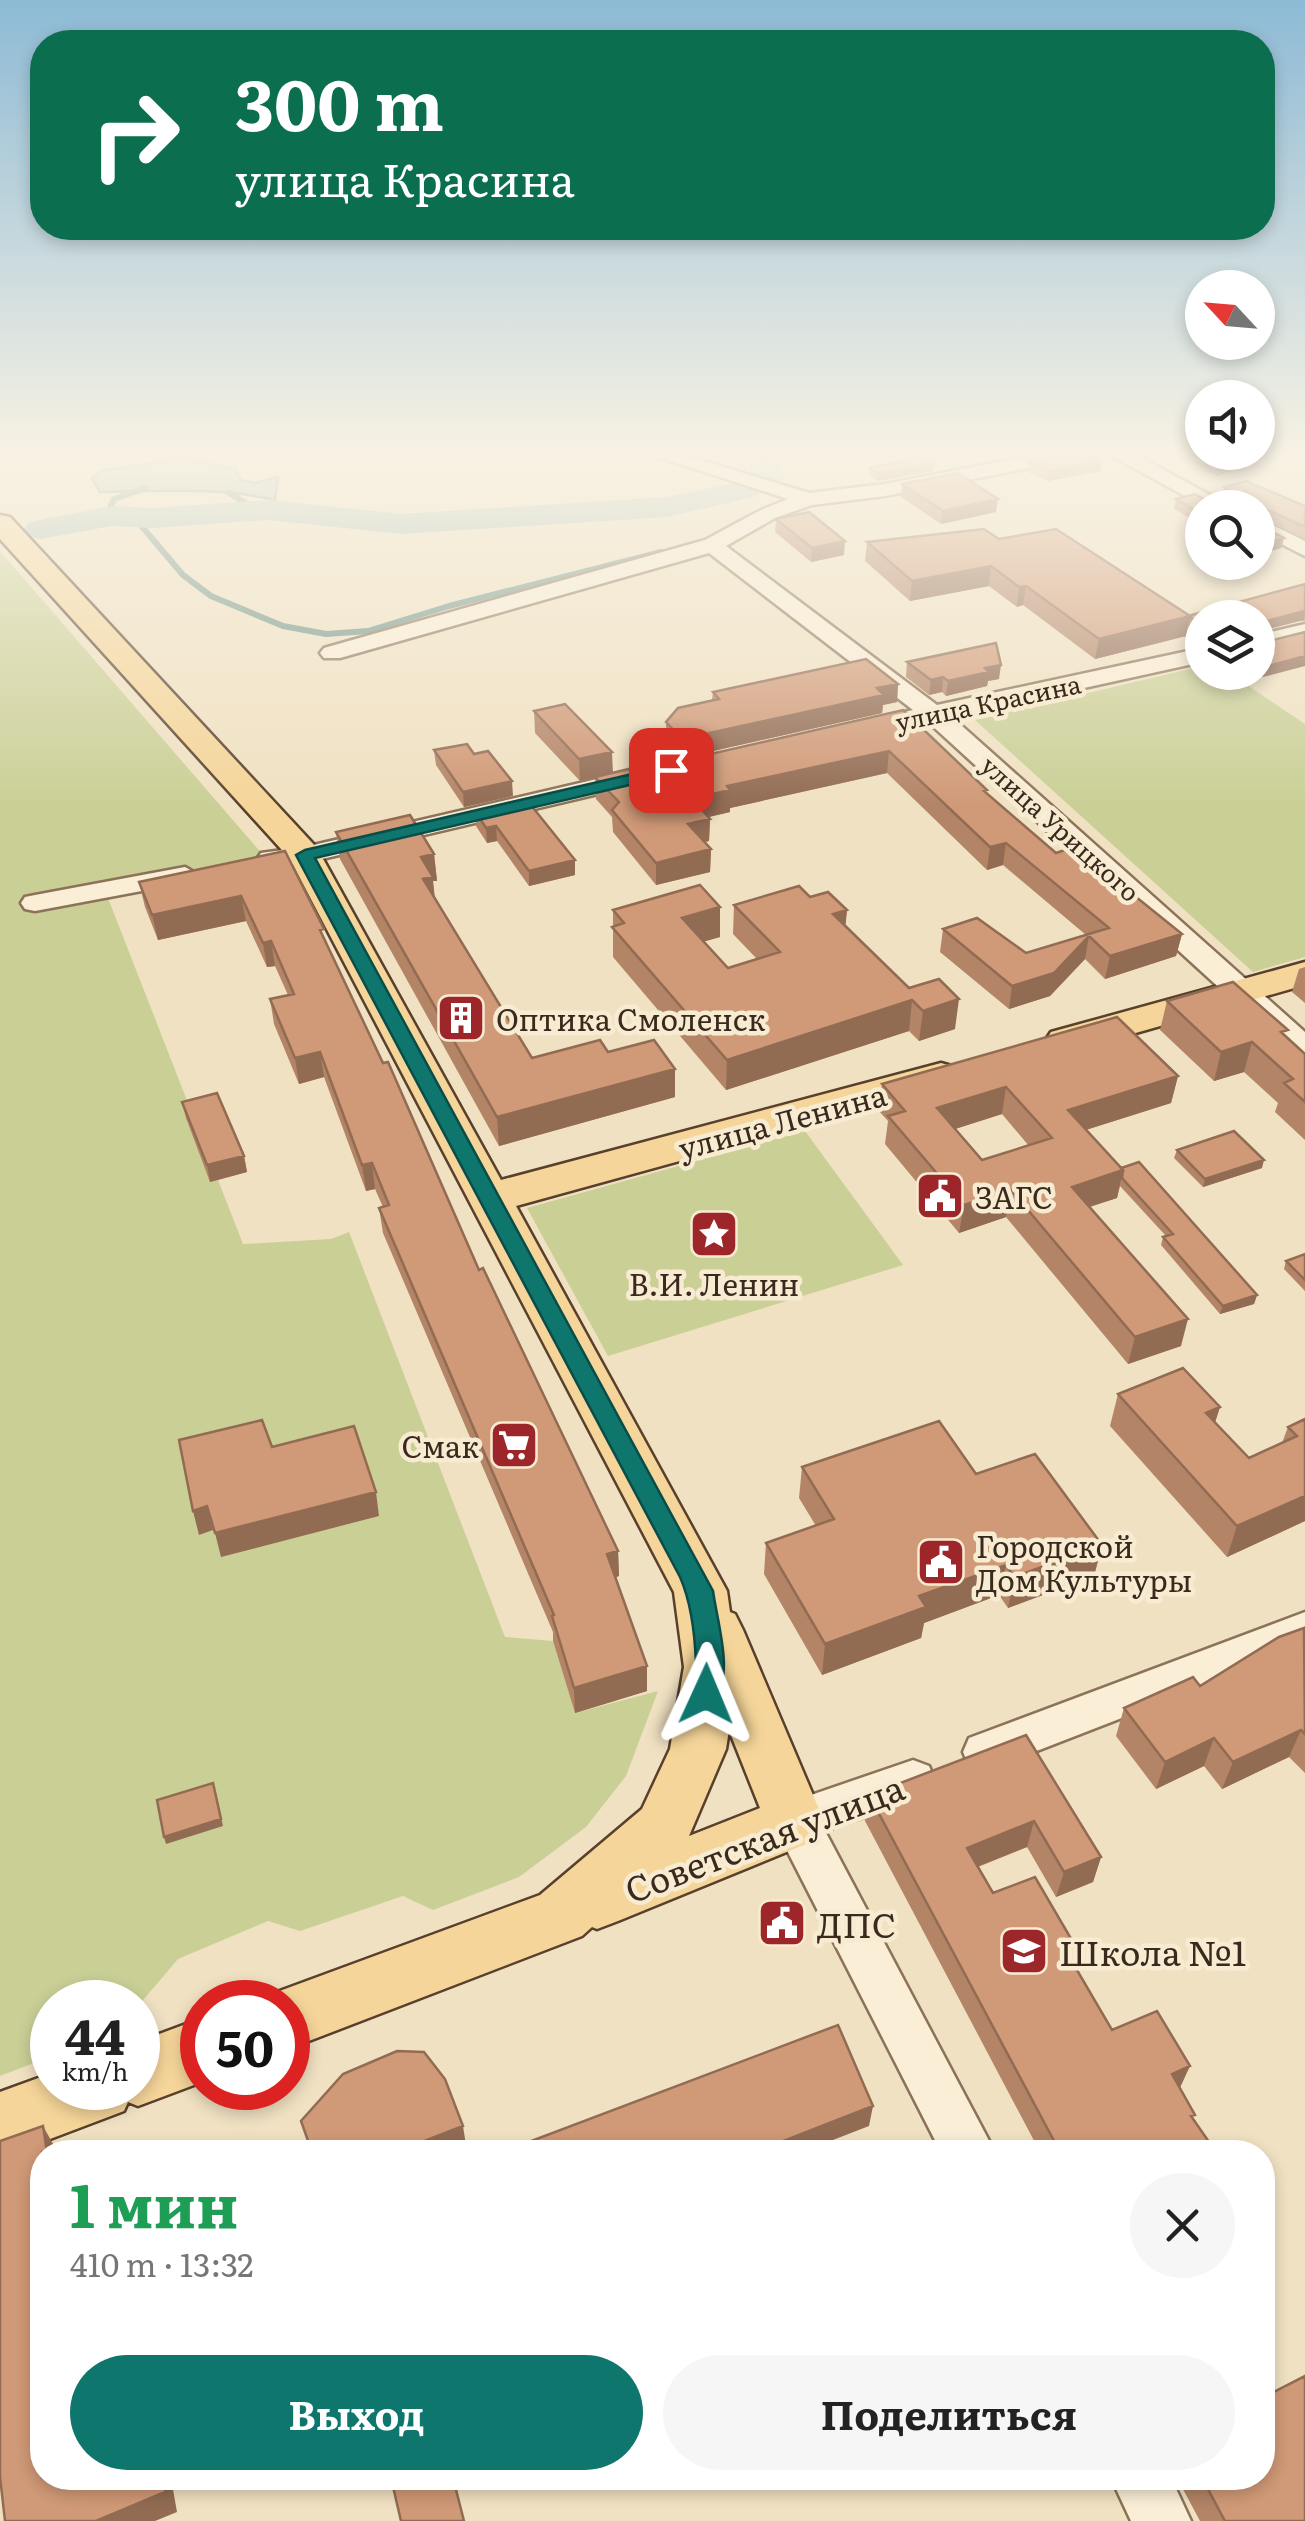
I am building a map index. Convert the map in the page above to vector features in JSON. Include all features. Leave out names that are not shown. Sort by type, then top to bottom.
[{"type":"main road","points":[[46,574],[305,855],[700,1591],[795,1821]]},
{"type":"main road","points":[[1026,1052],[1305,973]]},
{"type":"main road","name":"улица Ленина","points":[[489,1197],[550,1184],[968,1068]]},
{"type":"main road","name":"Советская улица","points":[[560,1916],[664,1828],[698,1749],[711,1667],[700,1591]]},
{"type":"main road","name":"Советская улица","points":[[310,2010],[560,1916],[795,1821]]},
{"type":"main road","points":[[0,2125],[41,2110]]},
{"type":"street","points":[[332,653],[612,574]]},
{"type":"street","name":"улица Урицкого","points":[[745,574],[935,715],[1305,1048]]},
{"type":"street","points":[[1275,638],[1305,632]]},
{"type":"street","name":"улица Красина","points":[[837,735],[1185,658]]},
{"type":"street","points":[[244,864],[305,855],[665,772]]},
{"type":"street","points":[[35,903],[206,871]]},
{"type":"street","name":"Советская улица","points":[[795,1821],[848,1805],[1305,1630]]},
{"type":"street","points":[[795,1821],[963,2140]]},
{"type":"street","points":[[1146,2490],[1162,2521]]},
{"type":"green space","points":[[0,574],[20,574],[264,856],[106,893],[243,1244],[331,1239],[349,1232],[505,1637],[553,1641],[575,1713],[658,1691],[626,1776],[586,1827],[519,1877],[433,1910],[403,1896],[300,1931],[268,1921],[178,1959],[160,1980],[30,1980],[30,2064],[0,2076]]},
{"type":"green space","points":[[1185,670],[1185,690],[1254,690],[1305,724],[1305,957],[1253,972],[975,720]]},
{"type":"green space","points":[[805,1131],[903,1265],[608,1356],[527,1208]]},
{"type":"building","points":[[904,574],[951,574],[912,581]]},
{"type":"building","points":[[1001,574],[1125,574],[1185,613],[1185,617],[1099,639],[1026,586],[1019,587]]},
{"type":"building","points":[[1305,584],[1305,611],[1275,619],[1275,600],[1246,600]]},
{"type":"building","points":[[1305,632],[1305,656],[1275,664],[1275,640]]},
{"type":"building","points":[[996,643],[1001,665],[985,668],[989,672],[948,681],[943,677],[931,680],[907,662]]},
{"type":"building","points":[[866,659],[898,684],[877,688],[884,695],[682,739],[666,722],[678,708],[719,699],[713,692]]},
{"type":"building","points":[[565,704],[612,752],[579,759],[534,711]]},
{"type":"building","points":[[903,710],[987,790],[984,791],[1056,853],[1074,847],[1182,934],[1110,956],[1089,936],[1054,973],[1012,986],[943,929],[977,918],[1026,953],[1109,928],[1006,843],[990,847],[889,751],[727,786],[730,790],[692,799],[710,819],[688,824],[711,849],[656,863],[612,810],[619,802],[595,777]]},
{"type":"building","points":[[467,744],[474,754],[488,751],[512,781],[463,792],[434,750]]},
{"type":"building","points":[[526,799],[575,860],[529,871],[496,826],[486,828],[475,811]]},
{"type":"building","points":[[410,815],[434,854],[421,857],[433,877],[423,879],[532,1058],[600,1040],[608,1052],[654,1040],[675,1069],[497,1117],[336,832]]},
{"type":"building","points":[[285,851],[383,1063],[388,1062],[479,1270],[483,1268],[618,1551],[607,1554],[647,1666],[574,1688],[554,1615],[379,1208],[389,1205],[372,1163],[362,1165],[320,1052],[295,1058],[270,999],[294,994],[271,941],[263,943],[241,896],[152,915],[139,882]]},
{"type":"building","points":[[700,885],[720,907],[682,918],[728,968],[780,952],[734,905],[799,886],[810,897],[828,892],[847,910],[833,914],[909,988],[939,979],[959,999],[923,1011],[912,1000],[727,1060],[612,927],[624,923],[613,910]]},
{"type":"building","points":[[1233,982],[1288,1030],[1281,1032],[1305,1054],[1305,1102],[1284,1083],[1293,1079],[1252,1042],[1221,1052],[1167,1001]]},
{"type":"building","points":[[1117,1017],[1178,1076],[1068,1110],[1123,1170],[1072,1187],[1188,1319],[1135,1337],[1011,1190],[964,1205],[888,1116],[905,1111],[882,1084]],"holes":[[[1006,1087],[1052,1138],[982,1160],[937,1108]]]},
{"type":"building","points":[[217,1093],[244,1156],[207,1165],[182,1102]]},
{"type":"building","points":[[1234,1131],[1264,1160],[1205,1179],[1177,1150]]},
{"type":"building","points":[[1139,1162],[1257,1295],[1223,1306],[1163,1237],[1173,1234],[1122,1178],[1121,1168]]},
{"type":"building","points":[[1305,1254],[1305,1280],[1286,1261]]},
{"type":"building","points":[[1183,1368],[1220,1407],[1206,1413],[1249,1458],[1297,1436],[1288,1427],[1305,1419],[1305,1496],[1237,1526],[1118,1394]]},
{"type":"building","points":[[262,1420],[272,1447],[354,1426],[376,1492],[215,1533],[207,1506],[193,1511],[179,1440]]},
{"type":"building","name":"Городской Дом Культуры","points":[[939,1421],[976,1474],[1035,1454],[1102,1545],[1014,1577],[1006,1565],[919,1596],[926,1607],[825,1644],[766,1543],[834,1519],[802,1467]]},
{"type":"building","points":[[1304,1628],[1305,1734],[1301,1730],[1233,1762],[1214,1738],[1165,1762],[1124,1708],[1193,1677],[1200,1686],[1279,1637]]},
{"type":"building","points":[[1026,1735],[1101,1857],[1064,1872],[1034,1821],[967,1848],[993,1893],[1035,1877],[1070,1937],[1060,1941],[1112,2030],[1157,2011],[1190,2066],[1172,2074],[1195,2115],[1191,2116],[1208,2140],[1054,2140],[869,1795]]},
{"type":"building","points":[[213,1783],[221,1819],[164,1837],[157,1800]]},
{"type":"building","points":[[838,2025],[873,2106],[786,2140],[534,2140]]},
{"type":"building","points":[[397,2051],[424,2052],[445,2079],[463,2126],[427,2140],[308,2140],[301,2121],[343,2074]]},
{"type":"building","points":[[43,2126],[45,2140],[30,2140],[30,2490],[165,2490],[96,2521],[5,2521],[0,2477],[0,2141]]},
{"type":"building","points":[[1305,2376],[1305,2521],[1225,2521],[1208,2490],[1275,2490],[1275,2391]]},
{"type":"building","points":[[394,2490],[456,2490],[464,2521],[401,2521]]},
{"type":"waterway","points":[[182,574],[211,596],[283,626],[326,634],[368,631],[576,574]]},
{"type":"place","name":"Оптика Смоленск","points":[[461,1018]]},
{"type":"place","name":"ЗАГС","points":[[940,1196]]},
{"type":"place","name":"В.И. Ленин","points":[[714,1234]]},
{"type":"place","name":"Смак","points":[[514,1445]]},
{"type":"place","name":"Городской Дом Культуры","points":[[941,1562]]},
{"type":"place","name":"ДПС","points":[[782,1923]]},
{"type":"place","name":"Школа №1","points":[[1024,1951]]},
{"type":"route","points":[[671,770],[305,855],[692,1574],[700,1591],[711,1667],[706,1694]]}]
